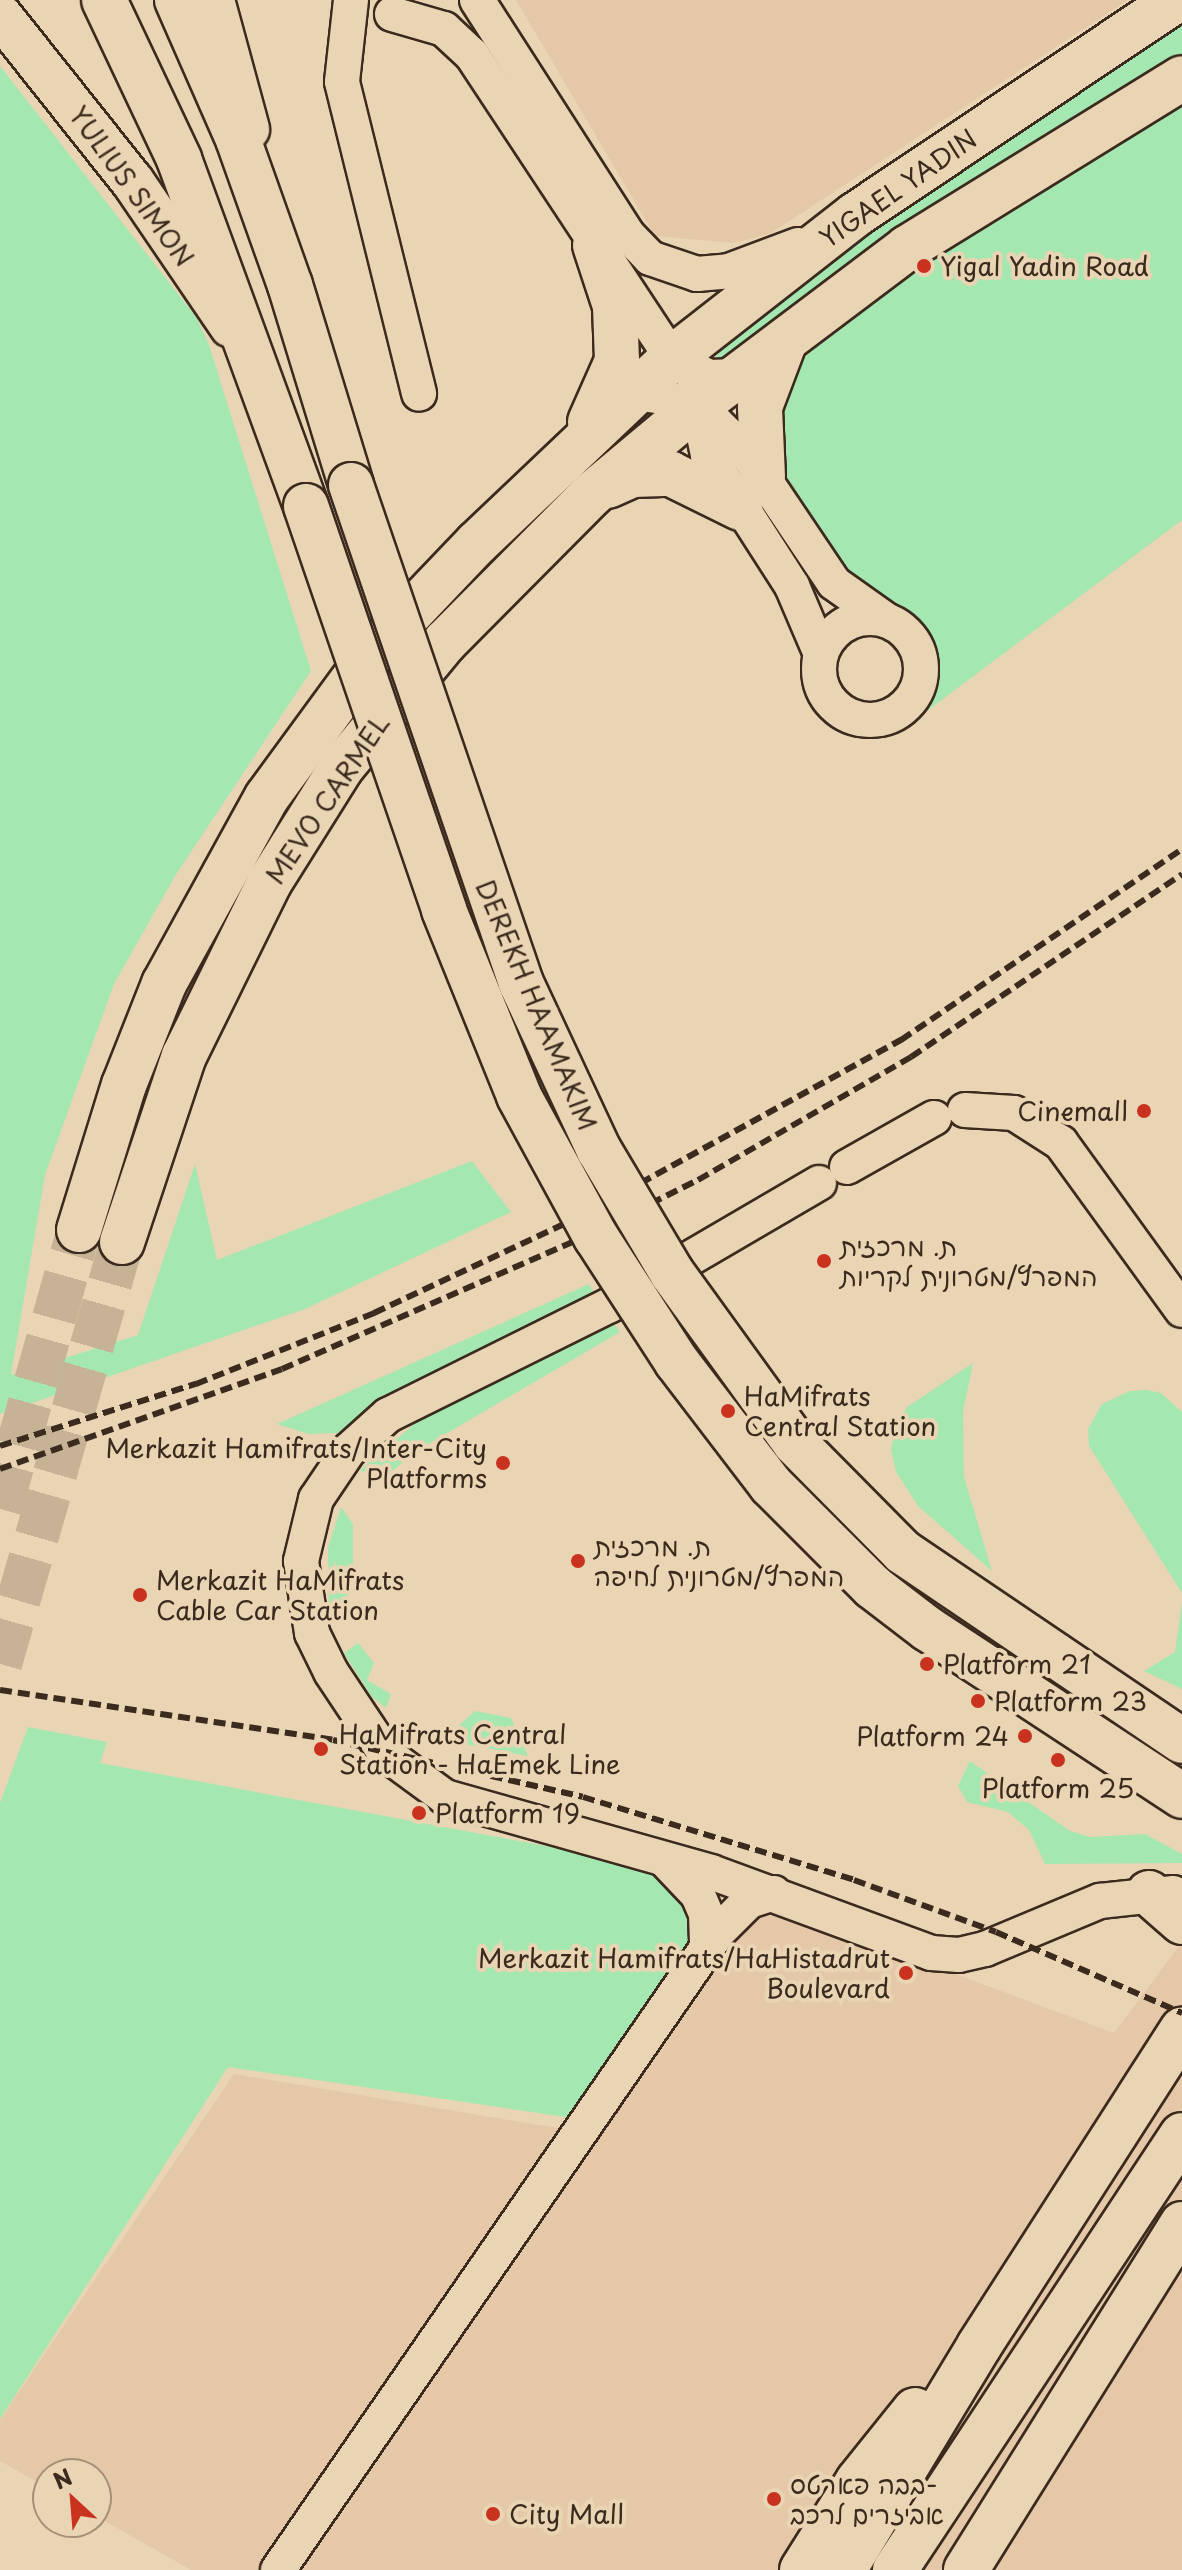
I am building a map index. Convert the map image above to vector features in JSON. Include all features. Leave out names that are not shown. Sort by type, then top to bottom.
[{"type":"highway","name":"DEREKH HAAMAKIM","points":[[104,0],[179,159],[306,506],[444,910],[519,1096],[596,1237],[668,1349],[771,1485],[873,1587],[928,1629],[1182,1796]]},
{"type":"highway","name":"DEREKH HAAMAKIM","points":[[177,0],[238,139],[290,285],[351,485],[521,983],[599,1150],[672,1273],[795,1443],[903,1552],[1182,1741]]},
{"type":"highway","name":"YIGAEL YADIN","points":[[687,379],[722,318],[855,215],[1176,0]]},
{"type":"highway","name":"YIGAEL YADIN","points":[[631,392],[687,379],[737,376],[937,228],[1182,78]]},
{"type":"highway","points":[[575,447],[617,361],[615,306],[595,245]]},
{"type":"highway","points":[[592,494],[633,475],[671,474],[751,493],[760,407],[787,339]]},
{"type":"highway","name":"MEVO CARMEL","points":[[122,1242],[168,1099],[206,1004],[306,821],[410,681],[592,494],[687,379]]},
{"type":"highway","name":"MEVO CARMEL","points":[[79,1230],[124,1085],[164,984],[267,797],[374,651],[631,392]]},
{"type":"highway","points":[[1166,1893],[1182,1922]]},
{"type":"highway","points":[[844,2570],[979,2346],[1182,2030]]},
{"type":"highway","points":[[895,2570],[1001,2404],[1182,2135]]},
{"type":"highway","points":[[966,2570],[1182,2224]]},
{"type":"highway","points":[[802,2570],[899,2426],[979,2346]]},
{"type":"highway","points":[[938,2570],[973,2505],[1001,2404]]},
{"type":"main road","points":[[213,0],[290,285]]},
{"type":"main road","name":"YULIUS SIMON","points":[[0,15],[133,182],[254,364]]},
{"type":"street","points":[[419,394],[342,82],[351,0],[366,10],[444,29],[472,55],[595,245],[687,379],[734,439],[751,493],[821,654],[820,677],[833,703],[858,718],[892,714],[915,694],[921,665],[910,637],[834,583],[751,493]]},
{"type":"street","points":[[392,14],[428,0]]},
{"type":"street","points":[[477,0],[628,235],[650,258],[697,274],[729,271],[758,264],[855,215]]},
{"type":"street","points":[[821,654],[835,631],[851,622],[886,620]]},
{"type":"street","points":[[1166,1893],[1068,1910],[985,1949],[959,1955],[931,1953],[774,1893],[656,1856],[473,1808],[432,1790],[395,1764],[364,1728],[312,1633],[303,1596],[306,1529],[331,1473],[388,1415],[610,1305],[833,1175],[950,1114],[1014,1113],[1061,1143],[1182,1310]]},
{"type":"street","points":[[656,1856],[678,1870],[698,1895],[706,1914],[707,1948]]},
{"type":"street","points":[[278,2570],[707,1948],[742,1906],[774,1893]]},
{"type":"shaded area","points":[[516,0],[1128,0],[771,233],[735,243],[655,236]]},
{"type":"shaded area","points":[[762,1902],[1114,2033],[1182,1942],[1182,2570],[191,2570],[112,2525],[112,2458],[32,2458],[32,2479],[0,2461],[0,2420],[234,2074],[587,2133]]},
{"type":"green space","points":[[1182,14],[1182,56],[1084,117],[731,361],[713,363],[734,326]]},
{"type":"green space","points":[[0,66],[196,317],[209,345],[311,671],[175,876],[114,984],[45,1175],[11,1375],[138,1335],[195,1164],[217,1260],[472,1161],[511,1212],[305,1309],[0,1414]]},
{"type":"green space","points":[[1182,102],[1182,520],[927,711],[932,669],[921,635],[910,621],[857,591],[781,484],[777,422],[783,393],[802,360],[830,332],[1020,200]]},
{"type":"green space","points":[[589,1284],[596,1297],[377,1404],[338,1433],[309,1434],[277,1424]]},
{"type":"green space","points":[[612,1321],[620,1332],[420,1449],[387,1475],[377,1480],[360,1470],[418,1421]]},
{"type":"green space","points":[[973,1363],[963,1412],[964,1477],[992,1571],[918,1506],[896,1472],[891,1450],[895,1428],[907,1407]]},
{"type":"green space","points":[[1130,1391],[1161,1393],[1182,1412],[1182,1593],[1089,1446],[1088,1429],[1102,1404]]},
{"type":"green space","points":[[341,1507],[353,1524],[353,1569],[347,1601],[329,1610],[328,1548]]},
{"type":"green space","points":[[1182,1602],[1182,1689],[1144,1671],[1175,1652]]},
{"type":"green space","points":[[358,1643],[374,1663],[367,1680],[391,1694],[386,1708],[372,1697],[344,1653]]},
{"type":"green space","points":[[475,1711],[511,1718],[528,1756],[443,1740]]},
{"type":"green space","points":[[28,1727],[107,1742],[100,1763],[637,1863],[676,1889],[688,1913],[689,1939],[587,2105],[572,2118],[228,2067],[0,2419],[0,1803]]},
{"type":"green space","points":[[970,1761],[1070,1831],[1090,1837],[1145,1834],[1182,1854],[1182,1863],[1045,1864],[1029,1830],[1008,1812],[967,1802],[958,1786]]},
{"type":"tunnel","points":[[0,1509],[79,1230]]},
{"type":"tunnel","points":[[0,1664],[122,1242]]},
{"type":"railway","points":[[0,1446],[196,1384],[374,1313],[577,1218],[901,1040],[1182,849]]},
{"type":"railway","points":[[0,1469],[282,1369],[586,1236],[698,1180],[911,1057],[1182,874]]},
{"type":"railway","points":[[0,1690],[333,1740],[583,1797],[854,1880],[996,1932],[1182,2013]]},
{"type":"place","name":"Yigal Yadin Road","points":[[924,266]]},
{"type":"place","name":"Cinemall","points":[[1144,1111]]},
{"type":"place","name":"ת. מרכזית המפרץ/מטרונית לקריות","points":[[824,1261]]},
{"type":"place","name":"HaMifrats Central Station","points":[[728,1411]]},
{"type":"place","name":"Merkazit Hamifrats/Inter-City Platforms","points":[[503,1463]]},
{"type":"place","name":"ת. מרכזית המפרץ/מטרונית לחיפה","points":[[578,1561]]},
{"type":"place","name":"Merkazit HaMifrats Cable Car Station","points":[[140,1595]]},
{"type":"place","name":"Platform 21","points":[[927,1664]]},
{"type":"place","name":"Platform 23","points":[[978,1701]]},
{"type":"place","name":"Platform 24","points":[[1025,1736]]},
{"type":"place","name":"HaMifrats Central Station - HaEmek Line","points":[[321,1749]]},
{"type":"place","name":"Platform 25","points":[[1058,1760]]},
{"type":"place","name":"Platform 19","points":[[419,1813]]},
{"type":"place","name":"Merkazit Hamifrats/HaHistadrut Boulevard","points":[[906,1973]]},
{"type":"place","name":"בבה פארטס- אביזרים לרכב","points":[[774,2499]]},
{"type":"place","name":"City Mall","points":[[493,2514]]}]
